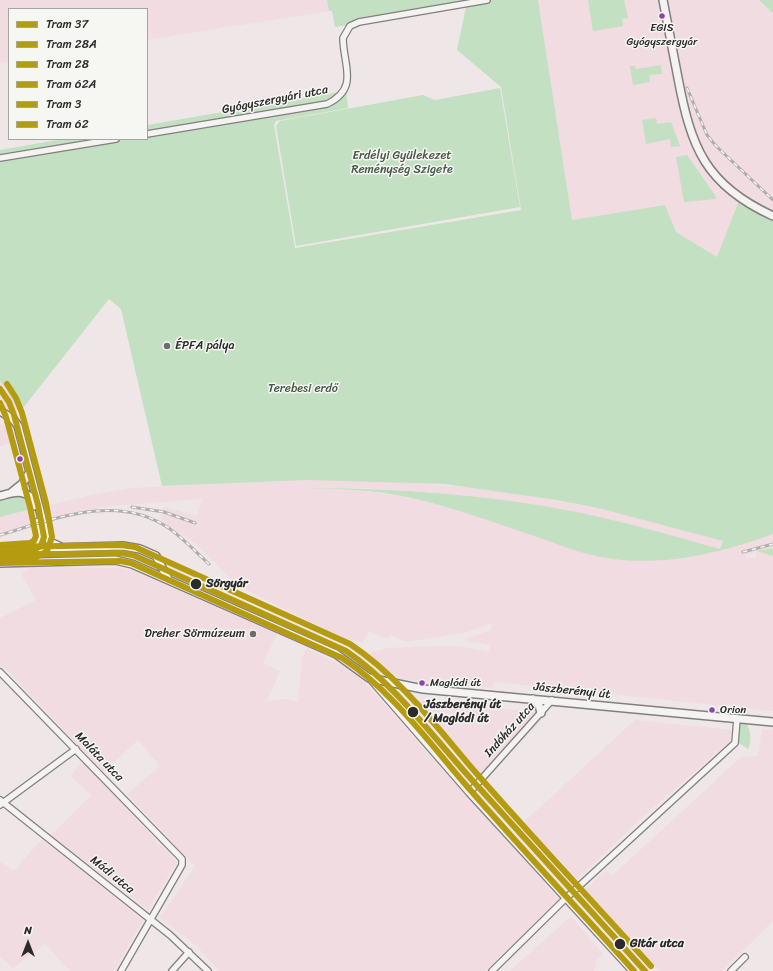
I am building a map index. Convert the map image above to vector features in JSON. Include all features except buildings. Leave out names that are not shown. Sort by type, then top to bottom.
[{"type":"main road","points":[[663,0],[686,121],[700,153],[719,180],[730,191],[754,207],[773,216]]},
{"type":"main road","points":[[0,411],[13,418],[18,426],[46,534],[50,542],[63,548]]},
{"type":"main road","points":[[12,492],[22,484],[30,472]]},
{"type":"main road","points":[[0,496],[12,492],[22,492],[32,498],[40,535],[38,540],[29,548]]},
{"type":"main road","points":[[0,547],[63,548],[123,546],[147,551],[158,559],[169,579]]},
{"type":"main road","points":[[143,568],[154,567],[158,559]]},
{"type":"main road","points":[[0,563],[115,560],[143,568],[336,654],[369,678]]},
{"type":"main road","name":"Jászberényi út","points":[[369,678],[423,688],[773,722]]},
{"type":"main road","points":[[533,699],[539,704],[541,713]]},
{"type":"street","name":"Gyógyszergyári utca","points":[[148,134],[328,104],[343,93],[348,78],[343,44],[345,32],[350,26],[359,22],[487,0]]},
{"type":"street","points":[[0,158],[110,140]]},
{"type":"street","name":"Maláta utca","points":[[0,672],[182,859],[182,865],[151,920]]},
{"type":"street","points":[[369,678],[469,793],[632,971]]},
{"type":"street","name":"Indóház utca","points":[[469,793],[552,700]]},
{"type":"street","points":[[492,971],[565,899],[735,743],[737,718]]},
{"type":"street","points":[[1,803],[76,749]]},
{"type":"street","name":"Mádi utca","points":[[1,803],[170,935],[208,971]]},
{"type":"street","points":[[121,971],[151,920]]},
{"type":"street","points":[[172,971],[189,952]]},
{"type":"street","points":[[731,971],[745,957]]},
{"type":"shaded area","points":[[0,0],[327,0],[329,11],[148,40],[148,8],[8,8],[8,62],[0,63]]},
{"type":"shaded area","name":"EGIS Gyógyszergyár","points":[[538,0],[773,0],[773,210],[744,195],[738,203],[717,257],[676,232],[665,205],[572,220]]},
{"type":"shaded area","points":[[0,381],[19,410],[10,412],[5,409],[0,399]]},
{"type":"shaded area","points":[[0,423],[6,427],[11,443],[0,446]]},
{"type":"shaded area","points":[[308,480],[366,480],[481,488],[598,508],[723,541],[720,549],[626,523],[583,513],[452,494],[366,488],[321,488],[366,491],[406,497],[448,507],[601,557],[632,560],[682,558],[724,550],[773,534],[773,548],[756,551],[744,556],[755,559],[757,551],[773,556],[773,711],[494,682],[493,688],[401,679],[369,657],[372,652],[389,648],[458,646],[489,652],[490,645],[466,641],[466,639],[491,630],[492,623],[467,632],[407,642],[390,635],[388,639],[369,631],[363,642],[356,641],[342,637],[248,591],[232,580],[196,544],[161,521],[164,507],[197,516],[202,499],[99,507],[88,513],[45,523],[41,507],[88,496],[133,488]]},
{"type":"shaded area","points":[[31,509],[35,526],[0,538],[0,517]]},
{"type":"shaded area","points":[[32,567],[119,568],[135,571],[277,634],[263,663],[280,671],[267,701],[285,699],[298,702],[302,658],[307,648],[344,667],[365,683],[560,900],[485,971],[219,971],[197,946],[160,918],[195,866],[127,794],[160,766],[138,740],[103,772],[8,671],[0,665],[0,618],[36,600],[21,574]]},
{"type":"shaded area","points":[[412,700],[548,713],[486,780]]},
{"type":"shaded area","points":[[635,720],[732,730],[730,741],[646,814],[577,879],[524,822]]},
{"type":"shaded area","points":[[762,729],[773,730],[773,921],[722,971],[660,971],[585,890],[606,870],[612,876],[741,757],[758,756]]},
{"type":"shaded area","points":[[83,762],[155,839],[158,845],[160,844],[177,862],[148,910],[51,835],[91,795],[70,776]]},
{"type":"shaded area","points":[[42,839],[143,920],[114,971],[70,971],[45,944],[13,968],[0,957],[0,862],[14,871]]},
{"type":"shaded area","points":[[571,916],[603,954],[596,961],[596,968],[593,971],[510,971]]},
{"type":"green space","name":"Terebesi erdő","points":[[327,0],[538,0],[572,220],[665,205],[676,232],[717,257],[738,203],[744,195],[773,210],[773,534],[732,548],[688,557],[667,560],[623,560],[601,557],[579,551],[459,511],[407,497],[370,491],[308,488],[377,489],[480,497],[582,513],[720,549],[723,541],[598,508],[556,500],[445,484],[308,480],[162,486],[121,309],[109,299],[23,408],[19,410],[0,381],[0,150],[57,140],[148,140],[148,125],[339,92],[345,81],[348,108],[276,121],[274,125],[295,248],[521,210],[501,87],[457,50],[466,7],[335,27],[332,11],[329,11]]},
{"type":"green space","points":[[588,0],[624,0],[628,18],[622,19],[623,26],[593,31]]},
{"type":"green space","points":[[759,0],[773,0],[773,13]]},
{"type":"green space","points":[[661,65],[662,74],[649,75],[650,82],[633,85],[630,66],[635,66],[636,69]]},
{"type":"green space","name":"Erdélyi Gyülekezet Reménység Szigete","points":[[500,88],[520,207],[296,246],[276,126],[280,121],[423,95],[435,100]]},
{"type":"green space","points":[[656,118],[657,124],[671,122],[680,146],[671,147],[670,139],[646,144],[642,120]]},
{"type":"green space","points":[[687,155],[715,195],[716,199],[684,202],[676,157]]},
{"type":"green space","points":[[20,496],[27,499],[31,509],[0,517],[0,499]]},
{"type":"green space","points":[[773,548],[773,556],[756,551]]},
{"type":"green space","points":[[745,722],[749,728],[750,735],[748,749],[736,741],[738,727]]},
{"type":"railway","points":[[687,88],[707,135],[716,146],[773,200]]},
{"type":"railway","points":[[132,507],[164,512],[195,523]]},
{"type":"railway","points":[[0,535],[64,516],[86,512],[108,510],[129,512],[150,518],[170,529],[209,564]]},
{"type":"railway","points":[[743,552],[773,544]]},
{"type":"tram line","name":"62","points":[[0,561],[35,558],[47,551],[52,537],[46,503],[22,413],[16,398],[7,384]]},
{"type":"tram line","name":"62A","points":[[0,389],[9,402],[14,415],[38,505],[44,537],[41,546],[32,551],[0,553]]},
{"type":"tram line","name":"3","points":[[0,403],[6,417],[30,507],[36,536],[34,541],[30,543],[0,545]]},
{"type":"tram line","name":"28","points":[[0,547],[121,545],[135,547],[350,644],[386,672],[418,705],[498,798],[651,966]]},
{"type":"tram line","name":"37","points":[[0,555],[121,553],[133,555],[346,651],[381,679],[413,712],[472,780],[645,971]]},
{"type":"tram line","name":"28A","points":[[0,563],[120,561],[131,563],[342,658],[377,685],[408,716],[486,808],[634,971]]},
{"type":"place","name":"EGIS Gyógyszergyár","points":[[662,16]]},
{"type":"place","name":"ÉPFA pálya","points":[[167,346]]},
{"type":"place","name":"Sörgyár","points":[[196,584]]},
{"type":"place","name":"Dreher Sörmúzeum","points":[[253,634]]},
{"type":"place","name":"Maglódi út","points":[[422,683]]},
{"type":"place","name":"Orion","points":[[712,710]]},
{"type":"place","name":"Jászberényi út / Maglódi út","points":[[413,712]]},
{"type":"place","name":"Gitár utca","points":[[620,944]]}]
